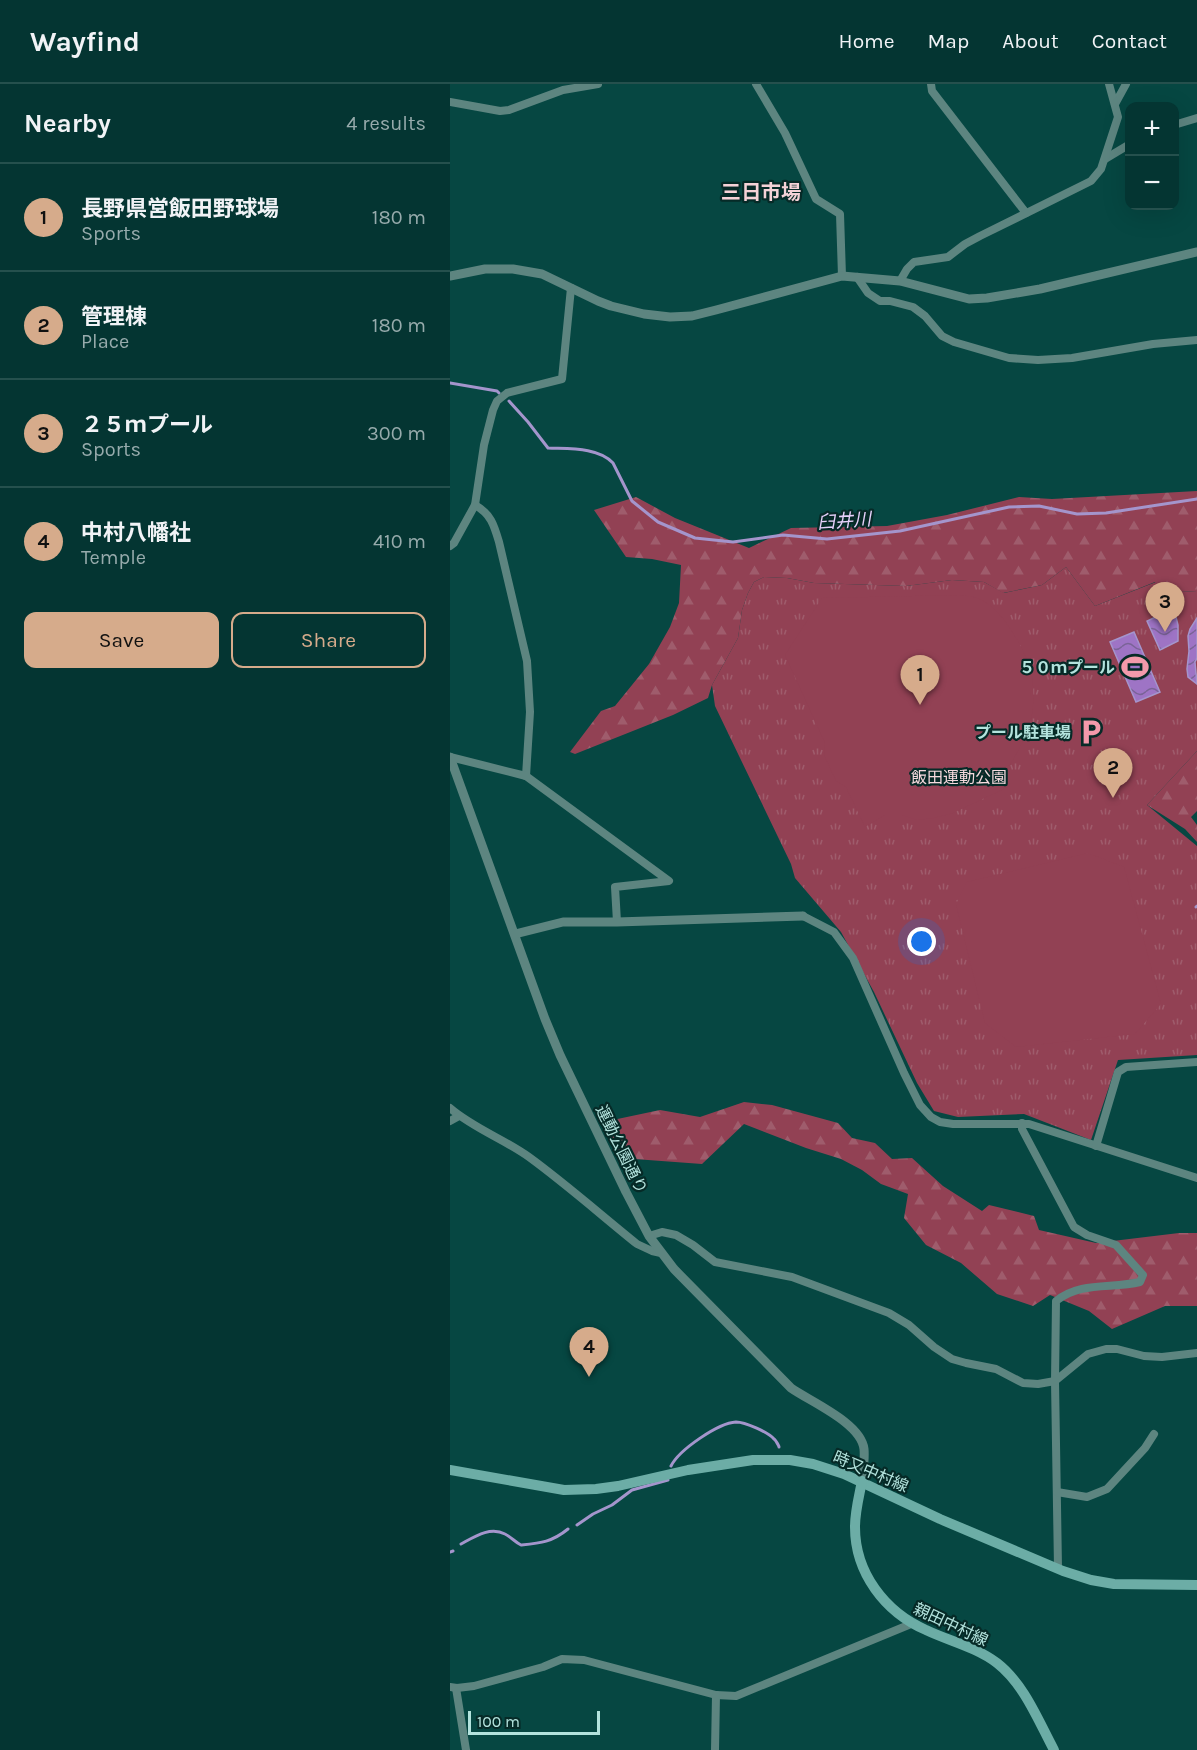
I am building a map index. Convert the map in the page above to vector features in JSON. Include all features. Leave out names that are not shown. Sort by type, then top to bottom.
[{"type":"main road","name":"時又中村線","points":[[450,1470],[575,1490],[618,1486],[736,1462],[790,1460],[813,1464],[862,1482],[940,1519],[1091,1580],[1114,1584],[1197,1585]]},
{"type":"main road","name":"親田中村線","points":[[862,1482],[855,1513],[856,1546],[869,1582],[888,1605],[911,1624],[983,1654],[1009,1674],[1024,1695],[1054,1750]]},
{"type":"street","points":[[450,102],[509,111],[563,90],[598,84]]},
{"type":"street","points":[[756,84],[785,133],[816,199],[840,213],[843,276]]},
{"type":"street","points":[[931,84],[932,91],[1026,213]]},
{"type":"street","points":[[900,281],[914,262],[948,257],[965,244],[1091,181],[1106,159],[1118,117],[1109,84]]},
{"type":"street","points":[[1115,105],[1126,84]]},
{"type":"street","points":[[1179,123],[1197,118]]},
{"type":"street","points":[[1106,159],[1125,147]]},
{"type":"street","points":[[450,276],[485,269],[513,268],[542,274],[598,302],[644,314],[670,317],[692,316],[843,276],[900,281],[969,299],[987,298],[1040,289],[1197,252]]},
{"type":"street","points":[[856,277],[868,293],[879,301],[890,301],[913,307],[925,316],[942,336],[954,342],[1009,357],[1038,360],[1072,358],[1153,344],[1197,340]]},
{"type":"street","points":[[450,546],[454,543],[475,505],[484,446],[497,401],[507,393],[562,380],[571,288]]},
{"type":"street","points":[[475,505],[484,510],[494,523],[527,662],[530,712],[526,776]]},
{"type":"street","points":[[450,757],[526,776],[669,881],[615,886],[617,922]]},
{"type":"street","name":"運動公園通り","points":[[450,757],[545,1019],[560,1055],[649,1236],[674,1269],[791,1388],[852,1427],[862,1442],[864,1450],[862,1482]]},
{"type":"street","points":[[515,934],[563,922],[803,916],[834,932],[853,958],[904,1073],[924,1112],[940,1122],[953,1124],[1029,1124],[1197,1178]]},
{"type":"street","points":[[1096,1146],[1118,1072],[1126,1067],[1197,1062]]},
{"type":"street","points":[[450,1108],[459,1116],[529,1157],[637,1244],[661,1253]]},
{"type":"street","points":[[450,1121],[459,1116]]},
{"type":"street","points":[[1022,1123],[1022,1129],[1074,1227],[1087,1235],[1116,1245],[1143,1275],[1140,1282],[1066,1293],[1056,1301],[1058,1568]]},
{"type":"street","points":[[649,1236],[662,1232],[676,1235],[715,1262],[792,1277],[889,1313],[909,1325],[952,1359],[996,1369],[1023,1383],[1038,1384],[1055,1381],[1088,1354],[1106,1349],[1162,1357],[1197,1353]]},
{"type":"street","points":[[1057,1492],[1087,1497],[1107,1489],[1155,1434]]},
{"type":"street","points":[[466,1750],[453,1687],[474,1686],[543,1667],[562,1659],[584,1660],[716,1695],[736,1696],[911,1624]]},
{"type":"street","points":[[715,1750],[716,1695]]},
{"type":"green space","points":[[1197,491],[1197,591],[1163,593],[1155,582],[1095,606],[1066,567],[1042,585],[1003,593],[984,582],[952,580],[906,586],[814,583],[764,577],[754,582],[748,593],[742,610],[738,638],[712,685],[708,698],[673,715],[575,754],[570,752],[601,711],[615,706],[649,664],[670,627],[679,603],[681,565],[626,557],[594,510],[636,497],[675,518],[749,548],[791,528],[887,526],[947,515],[1019,497],[1052,499]]},
{"type":"green space","name":"飯田運動公園","points":[[1066,567],[1095,606],[1156,582],[1163,593],[1197,591],[1197,751],[1147,805],[1197,846],[1197,1055],[1118,1060],[1091,1140],[1024,1114],[958,1117],[934,1111],[917,1083],[874,992],[841,932],[795,878],[791,864],[715,706],[712,685],[738,638],[742,610],[748,593],[754,582],[764,577],[814,583],[906,586],[952,580],[984,582],[1004,593],[1042,585]]},
{"type":"green space","points":[[959,595],[977,598],[995,610],[1018,641],[1031,672],[1032,714],[1021,745],[1004,773],[1010,786],[953,813],[917,820],[902,815],[885,815],[865,827],[846,787],[836,781],[824,755],[825,743],[785,655],[822,598]]},
{"type":"green space","points":[[1197,751],[1197,811],[1191,817],[1197,825],[1197,842],[1185,829],[1147,805]]},
{"type":"green space","points":[[1088,853],[1124,867],[1161,1004],[1135,1034],[1016,1047],[985,1023],[956,904],[967,882]]},
{"type":"green space","points":[[744,1102],[772,1105],[838,1123],[852,1138],[875,1143],[892,1159],[912,1158],[943,1186],[982,1211],[989,1205],[1034,1216],[1039,1230],[1096,1243],[1197,1233],[1197,1306],[1165,1306],[1112,1329],[1089,1311],[1050,1295],[1033,1306],[997,1294],[961,1263],[926,1245],[904,1218],[908,1194],[881,1184],[862,1170],[841,1159],[744,1124],[702,1164],[621,1158],[607,1131],[608,1121],[660,1110],[700,1117]]},
{"type":"water","points":[[1164,613],[1176,617],[1178,641],[1160,650],[1147,621]]},
{"type":"water","points":[[1197,618],[1197,658],[1195,662],[1197,684],[1188,677],[1187,669],[1188,636]]},
{"type":"water","name":"５０ｍプール","points":[[1134,632],[1160,692],[1136,702],[1110,642]]},
{"type":"waterway","points":[[450,383],[499,393]]},
{"type":"waterway","name":"臼井川","points":[[509,401],[548,448],[591,451],[607,458],[613,463],[632,501],[658,522],[695,538],[733,542],[783,535],[827,539],[900,531],[1009,507],[1039,506],[1077,514],[1106,513],[1197,499]]},
{"type":"waterway","points":[[671,1466],[700,1438],[719,1427],[736,1422],[767,1433],[775,1439],[779,1447]]},
{"type":"waterway","points":[[577,1525],[612,1505],[632,1490],[668,1480]]},
{"type":"waterway","points":[[461,1544],[482,1533],[494,1531],[505,1534],[521,1545],[546,1541],[568,1529]]},
{"type":"place","name":"２５ｍプール","points":[[1165,632]]},
{"type":"place","name":"５０ｍプール","points":[[1135,667]]},
{"type":"place","name":"長野県営飯田野球場","points":[[920,705]]},
{"type":"place","name":"プール駐車場","points":[[1091,732]]},
{"type":"place","name":"管理棟","points":[[1113,798]]},
{"type":"place","name":"中村八幡社","points":[[589,1377]]},
{"type":"district","name":"三日市場","points":[[761,192]]}]
